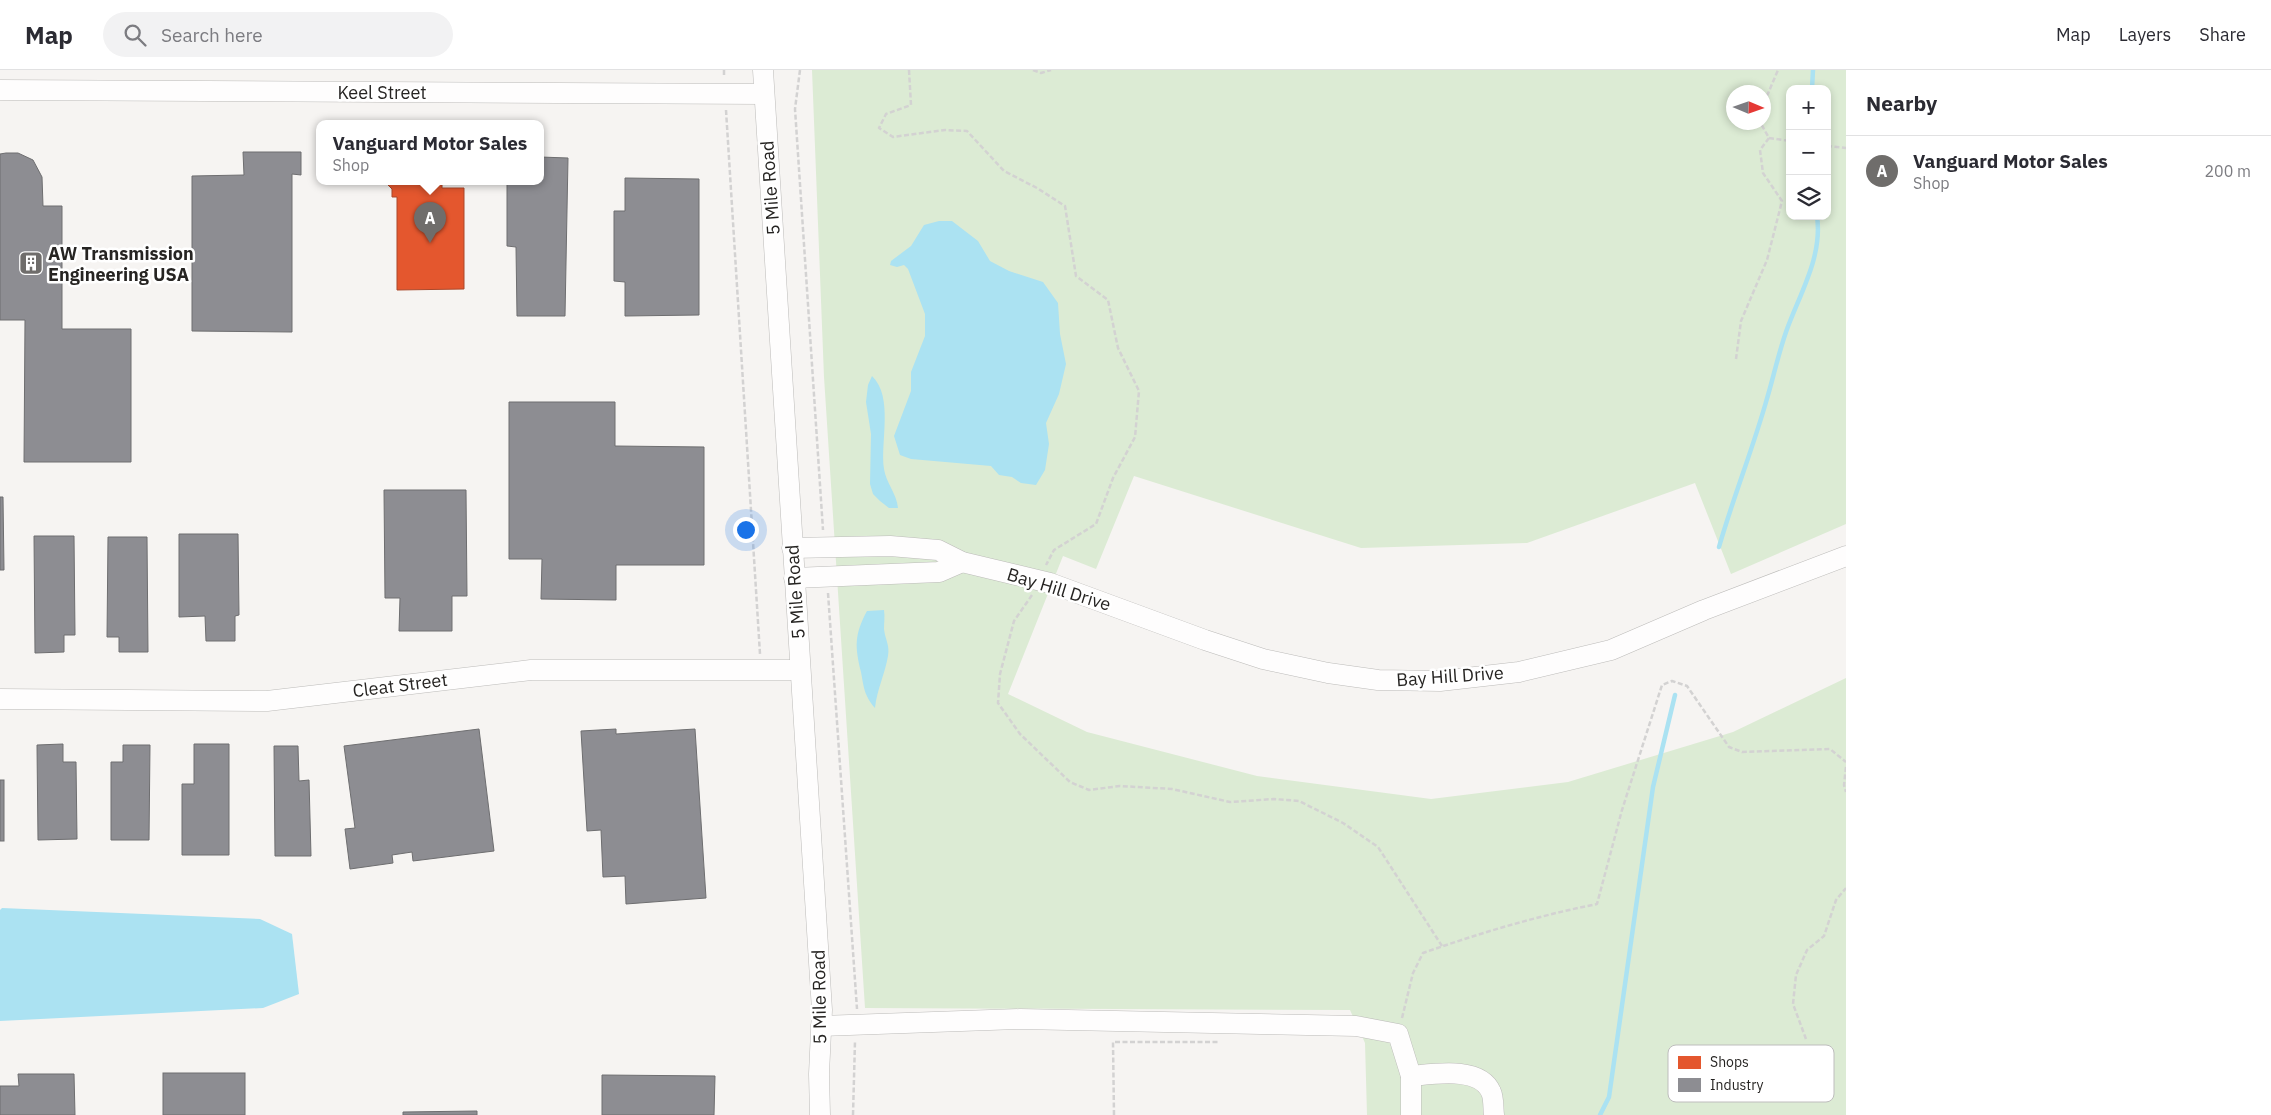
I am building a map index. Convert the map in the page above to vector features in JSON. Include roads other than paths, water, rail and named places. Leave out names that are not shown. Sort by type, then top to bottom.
[{"type":"street","name":"5 Mile Road","points":[[763,70],[822,1010],[820,1115]]},
{"type":"street","name":"Keel Street","points":[[0,90],[764,94]]},
{"type":"street","name":"Bay Hill Drive","points":[[792,548],[890,546],[938,550],[962,562],[1039,580],[1204,640],[1263,659],[1328,673],[1378,680],[1440,681],[1519,672],[1610,650],[1704,610],[1846,556]]},
{"type":"street","points":[[794,578],[939,572],[962,562]]},
{"type":"street","name":"Cleat Street","points":[[0,699],[267,700],[531,670],[800,670]]},
{"type":"street","points":[[821,1026],[1020,1019],[1356,1026],[1398,1034],[1411,1076],[1411,1115]]},
{"type":"street","points":[[1411,1076],[1445,1073],[1469,1075],[1483,1080],[1492,1093],[1494,1115]]},
{"type":"water","points":[[939,221],[952,221],[978,241],[990,261],[1009,271],[1043,282],[1058,303],[1060,334],[1066,364],[1059,394],[1046,423],[1049,444],[1045,470],[1036,485],[1021,483],[1012,477],[999,475],[991,466],[911,459],[900,455],[894,436],[911,391],[911,372],[925,336],[925,314],[908,269],[904,265],[897,267],[890,265],[891,261],[911,246],[924,225]]},
{"type":"water","points":[[872,376],[879,385],[883,396],[885,420],[884,469],[898,508],[889,508],[880,501],[873,494],[870,484],[871,434],[866,402],[868,385]]},
{"type":"water","points":[[884,610],[884,629],[888,645],[887,663],[877,694],[875,708],[864,687],[857,641],[860,627],[867,611]]},
{"type":"water","points":[[2,908],[260,919],[292,934],[299,994],[263,1008],[0,1021],[0,910]]},
{"type":"waterway","points":[[1812,85],[1813,70]]},
{"type":"waterway","points":[[1719,547],[1761,420],[1783,341],[1809,276],[1817,246],[1817,220]]},
{"type":"waterway","points":[[1600,1115],[1609,1097],[1653,787],[1675,695]]},
{"type":"place","name":"Vanguard Motor Sales","points":[[430,243]]},
{"type":"place","name":"AW Transmission Engineering USA","points":[[31,263]]}]
